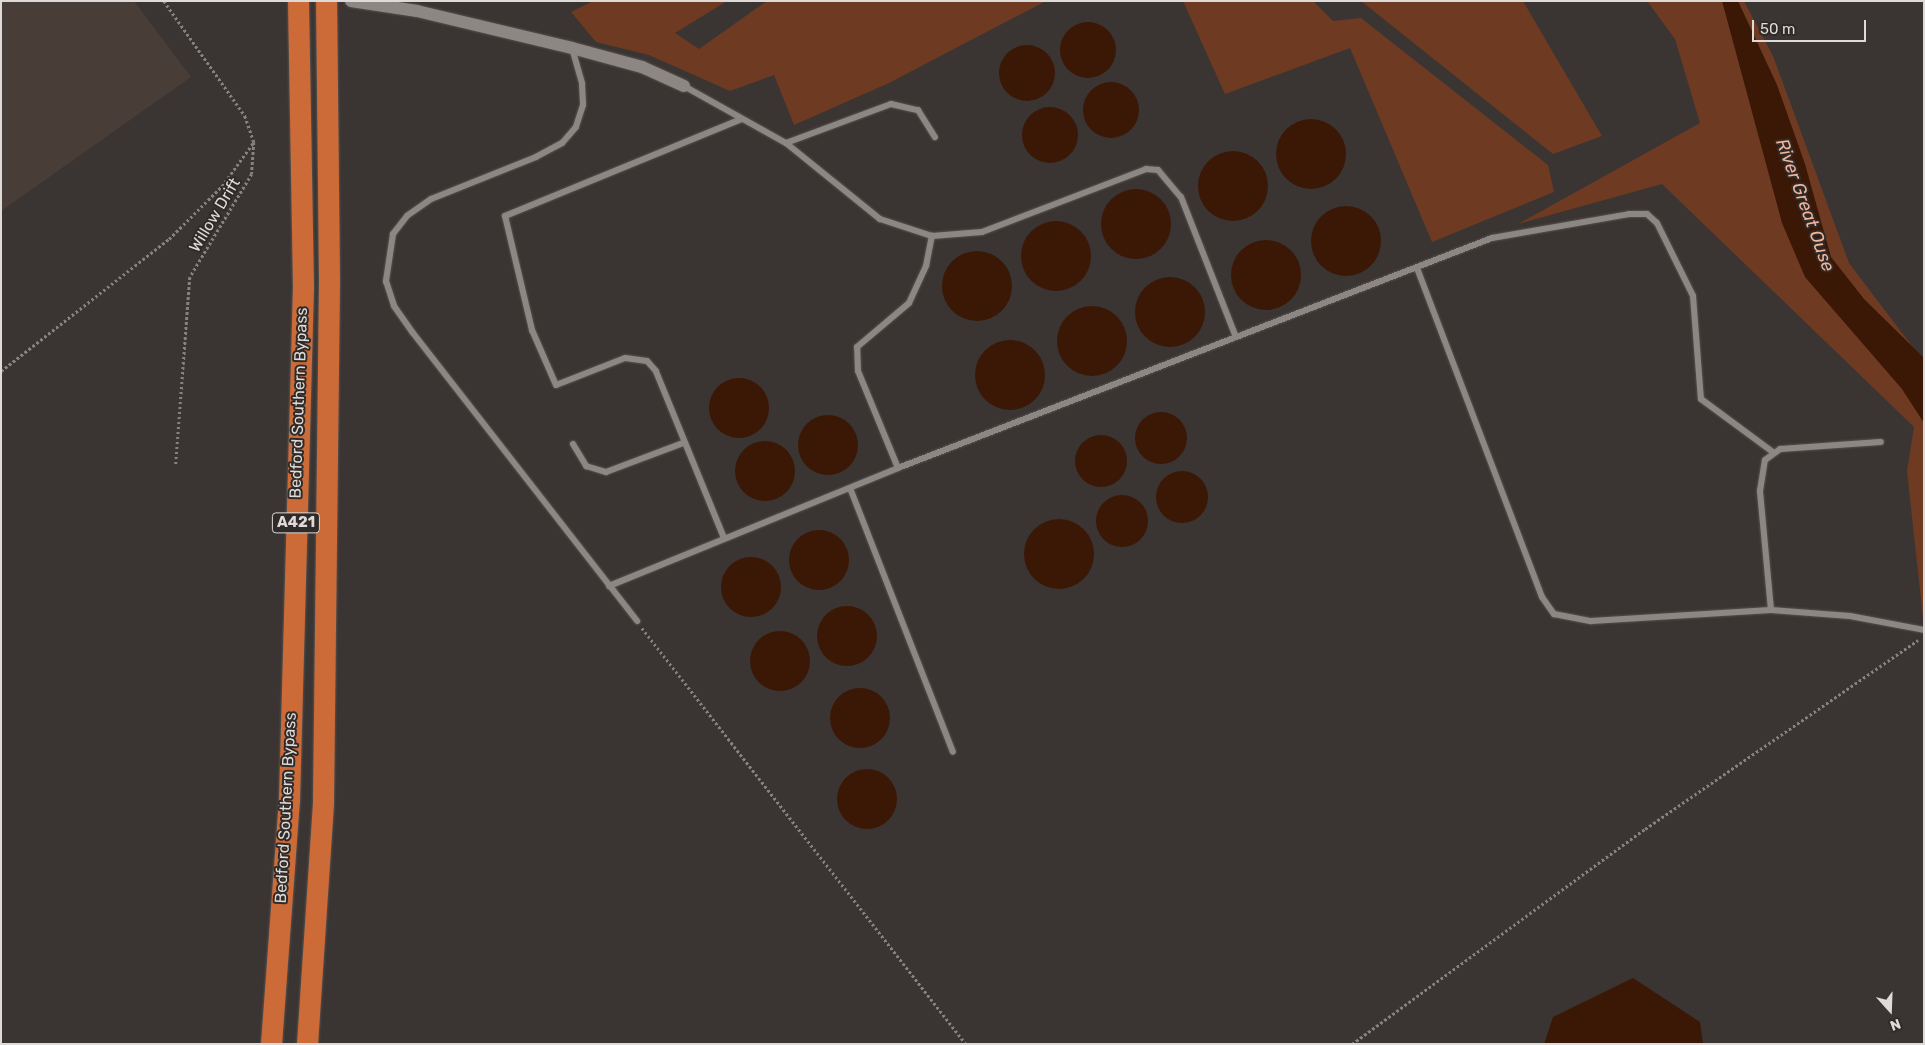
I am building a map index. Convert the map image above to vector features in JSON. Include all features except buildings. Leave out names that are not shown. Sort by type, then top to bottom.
[{"type":"highway","name":"Bedford Southern Bypass","points":[[271,1044],[289,800],[300,376],[298,1]]},
{"type":"highway","name":"Bedford Southern Bypass","points":[[307,1044],[323,802],[329,280],[326,1]]},
{"type":"street","points":[[351,1],[417,12],[572,48],[642,67],[684,86]]},
{"type":"lane","points":[[572,48],[582,84],[583,105],[576,128],[562,143],[536,157],[431,199],[406,216],[391,242],[386,280],[394,306],[413,333],[637,621]]},
{"type":"lane","points":[[684,86],[741,120],[786,143],[880,220],[932,236],[982,232],[1146,169],[1158,170],[1181,197],[1236,337]]},
{"type":"lane","points":[[786,143],[891,104],[918,110],[935,137]]},
{"type":"lane","points":[[724,538],[683,443],[656,371],[646,361],[625,358],[556,385],[532,330],[505,216],[741,120]]},
{"type":"lane","points":[[609,586],[898,468],[1492,238],[1647,214],[1663,234],[1693,296],[1701,399],[1773,452],[1881,442]]},
{"type":"lane","points":[[898,468],[858,371],[857,353],[862,339],[895,318],[909,303],[922,280],[932,236]]},
{"type":"lane","points":[[1417,268],[1542,597],[1554,614],[1591,621],[1771,610],[1850,616],[1924,630]]},
{"type":"lane","points":[[573,444],[586,466],[606,472],[683,443]]},
{"type":"lane","points":[[1771,610],[1760,472],[1773,452]]},
{"type":"lane","points":[[850,488],[953,752]]},
{"type":"path","name":"Willow Drift","points":[[164,1],[245,116],[254,142],[252,174],[190,277],[176,464]]},
{"type":"path","points":[[1,371],[170,239],[222,186],[254,142]]},
{"type":"path","points":[[637,621],[965,1043]]},
{"type":"path","points":[[1352,1044],[1637,835],[1924,636]]},
{"type":"shaded area","points":[[1,1],[134,1],[191,77],[1,211]]},
{"type":"shaded area","points":[[593,1],[727,1],[675,33],[699,49],[767,1],[1046,1],[889,83],[794,125],[774,75],[730,91],[649,55],[596,42],[571,12]]},
{"type":"shaded area","points":[[1183,1],[1313,1],[1333,21],[1361,18],[1548,165],[1554,192],[1432,242],[1350,48],[1225,94]]},
{"type":"shaded area","points":[[1361,1],[1523,1],[1602,136],[1553,154]]},
{"type":"shaded area","points":[[1647,1],[1744,1],[1773,56],[1849,263],[1924,362],[1923,618],[1907,471],[1914,427],[1662,184],[1518,224],[1700,123],[1675,39]]},
{"type":"water","name":"River Great Ouse","points":[[1722,1],[1738,1],[1777,85],[1805,164],[1831,257],[1864,299],[1924,358],[1924,423],[1902,389],[1805,277],[1782,223]]},
{"type":"water","points":[[1082,22],[1094,22],[1108,30],[1116,44],[1114,61],[1108,70],[1094,78],[1082,78],[1072,73],[1065,66],[1060,56],[1060,44],[1065,34],[1072,27]]},
{"type":"water","points":[[1021,45],[1033,45],[1047,53],[1055,67],[1053,84],[1047,93],[1033,101],[1021,101],[1011,96],[1004,89],[999,79],[999,67],[1004,57],[1011,50]]},
{"type":"water","points":[[1105,82],[1117,82],[1131,90],[1139,104],[1137,121],[1131,130],[1117,138],[1105,138],[1095,133],[1088,126],[1083,116],[1083,104],[1088,94],[1095,87]]},
{"type":"water","points":[[1044,107],[1056,107],[1070,115],[1078,129],[1076,146],[1070,155],[1056,163],[1044,163],[1034,158],[1027,151],[1022,141],[1022,129],[1027,119],[1034,112]]},
{"type":"water","points":[[1304,119],[1318,119],[1331,125],[1340,134],[1346,147],[1344,167],[1336,179],[1318,189],[1304,189],[1291,183],[1282,174],[1276,161],[1276,147],[1282,134],[1291,125]]},
{"type":"water","points":[[1226,151],[1240,151],[1253,157],[1262,166],[1268,179],[1266,199],[1258,211],[1240,221],[1226,221],[1213,215],[1204,206],[1198,193],[1198,179],[1204,166],[1213,157]]},
{"type":"water","points":[[1143,189],[1156,195],[1165,204],[1169,210],[1171,224],[1169,238],[1161,249],[1150,257],[1129,259],[1122,257],[1111,249],[1103,238],[1101,217],[1103,210],[1111,199],[1122,191]]},
{"type":"water","points":[[1339,206],[1353,206],[1366,212],[1375,221],[1381,234],[1379,254],[1371,266],[1353,276],[1339,276],[1326,270],[1317,261],[1311,248],[1311,234],[1317,221],[1326,212]]},
{"type":"water","points":[[1049,221],[1063,221],[1076,227],[1085,236],[1091,249],[1089,269],[1081,281],[1063,291],[1049,291],[1036,285],[1027,276],[1021,263],[1021,249],[1027,236],[1036,227]]},
{"type":"water","points":[[1259,240],[1273,240],[1286,246],[1295,255],[1301,268],[1299,288],[1291,300],[1273,310],[1259,310],[1246,304],[1237,295],[1231,282],[1231,268],[1237,255],[1246,246]]},
{"type":"water","points":[[970,251],[984,251],[997,257],[1006,266],[1012,279],[1010,299],[1002,311],[984,321],[970,321],[957,315],[948,306],[942,293],[942,279],[948,266],[957,257]]},
{"type":"water","points":[[1163,277],[1177,277],[1190,283],[1199,292],[1205,305],[1203,325],[1195,337],[1177,347],[1163,347],[1150,341],[1141,332],[1135,319],[1135,305],[1141,292],[1150,283]]},
{"type":"water","points":[[1085,306],[1099,306],[1112,312],[1121,321],[1127,334],[1125,354],[1117,366],[1099,376],[1085,376],[1072,370],[1063,361],[1057,348],[1057,334],[1063,321],[1072,312]]},
{"type":"water","points":[[1003,340],[1017,340],[1030,346],[1039,355],[1045,368],[1043,388],[1035,400],[1017,410],[1003,410],[990,404],[981,395],[975,382],[975,368],[981,355],[990,346]]},
{"type":"water","points":[[739,378],[756,383],[764,391],[769,408],[764,425],[756,433],[739,438],[722,433],[714,425],[709,408],[714,391],[722,383]]},
{"type":"water","points":[[1156,412],[1166,412],[1175,416],[1183,424],[1187,438],[1183,452],[1175,460],[1166,464],[1156,464],[1147,460],[1139,452],[1135,443],[1135,433],[1139,424],[1147,416]]},
{"type":"water","points":[[828,415],[845,420],[853,428],[858,445],[853,462],[845,470],[828,475],[811,470],[803,462],[798,445],[803,428],[811,420]]},
{"type":"water","points":[[1096,435],[1106,435],[1115,439],[1123,447],[1127,461],[1123,475],[1115,483],[1106,487],[1096,487],[1087,483],[1079,475],[1075,466],[1075,456],[1079,447],[1087,439]]},
{"type":"water","points":[[765,441],[782,446],[790,454],[795,471],[790,488],[782,496],[765,501],[748,496],[740,488],[735,471],[740,454],[748,446]]},
{"type":"water","points":[[1177,471],[1187,471],[1197,475],[1204,482],[1208,497],[1204,512],[1197,519],[1187,523],[1177,523],[1167,519],[1160,512],[1156,502],[1156,492],[1160,482],[1167,475]]},
{"type":"water","points":[[1117,495],[1127,495],[1137,499],[1144,506],[1148,521],[1144,536],[1137,543],[1127,547],[1117,547],[1107,543],[1100,536],[1096,526],[1096,516],[1100,506],[1107,499]]},
{"type":"water","points":[[1059,519],[1072,522],[1084,529],[1091,541],[1094,554],[1091,567],[1084,579],[1072,586],[1059,589],[1046,586],[1034,579],[1027,567],[1024,554],[1027,541],[1034,529],[1046,522]]},
{"type":"water","points":[[819,530],[836,535],[844,543],[849,560],[844,577],[836,585],[819,590],[802,585],[794,577],[789,560],[794,543],[802,535]]},
{"type":"water","points":[[751,557],[768,562],[776,570],[781,587],[776,604],[768,612],[751,617],[734,612],[726,604],[721,587],[726,570],[734,562]]},
{"type":"water","points":[[847,606],[864,611],[872,619],[877,636],[872,653],[864,661],[847,666],[830,661],[822,653],[817,636],[822,619],[830,611]]},
{"type":"water","points":[[780,631],[797,636],[805,644],[810,661],[805,678],[797,686],[780,691],[763,686],[755,678],[750,661],[755,644],[763,636]]},
{"type":"water","points":[[860,688],[877,693],[885,701],[890,718],[885,735],[877,743],[860,748],[843,743],[835,735],[830,718],[835,701],[843,693]]},
{"type":"water","points":[[867,769],[884,774],[892,782],[897,799],[892,816],[884,824],[867,829],[850,824],[842,816],[837,799],[842,782],[850,774]]},
{"type":"water","points":[[1633,978],[1700,1022],[1703,1044],[1544,1044],[1553,1017]]}]
